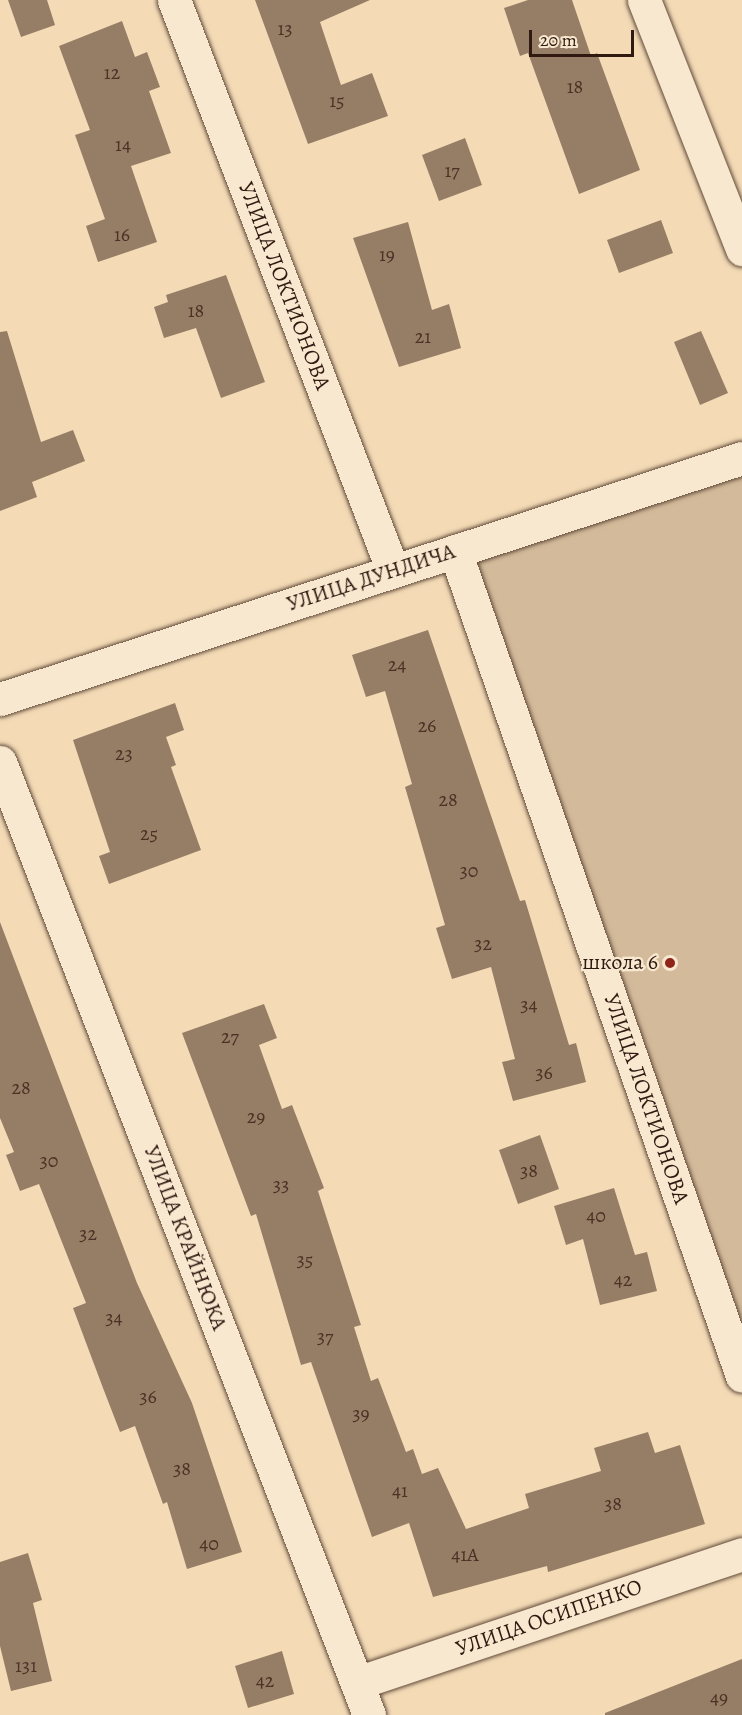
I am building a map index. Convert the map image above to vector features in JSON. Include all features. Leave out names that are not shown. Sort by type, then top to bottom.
[{"type":"street","name":"УЛИЦА ЛОКТИОНОВА","points":[[174,0],[393,571]]},
{"type":"street","points":[[644,0],[742,249]]},
{"type":"street","name":"УЛИЦА ДУНДИЧА","points":[[0,699],[742,458]]},
{"type":"street","name":"УЛИЦА ЛОКТИОНОВА","points":[[455,551],[742,1376]]},
{"type":"street","name":"УЛИЦА КРАЙНЮКА","points":[[0,762],[369,1715]]},
{"type":"street","name":"УЛИЦА ОСИПЕНКО","points":[[357,1683],[742,1554]]},
{"type":"shaded area","name":"школа 6","points":[[742,458],[742,1376],[455,551]]},
{"type":"building","points":[[8,0],[47,0],[55,25],[21,37]]},
{"type":"building","points":[[255,0],[370,0],[320,22],[341,85],[372,73],[388,116],[308,144]]},
{"type":"building","points":[[528,0],[572,0],[591,56],[597,53],[640,170],[579,194],[528,53],[520,56],[504,8]]},
{"type":"building","points":[[122,21],[135,57],[147,52],[160,87],[149,91],[171,153],[131,166],[157,242],[98,262],[86,226],[105,219],[75,135],[90,130],[59,46]]},
{"type":"building","points":[[465,138],[482,185],[439,201],[422,155]]},
{"type":"building","points":[[661,220],[673,253],[619,273],[607,240]]},
{"type":"building","points":[[408,222],[432,310],[449,304],[461,348],[399,367],[353,238]]},
{"type":"building","points":[[226,275],[265,382],[221,398],[196,328],[164,338],[154,307],[168,302],[166,295]]},
{"type":"building","points":[[7,331],[41,442],[73,430],[85,461],[32,482],[37,497],[0,511],[0,332]]},
{"type":"building","points":[[701,331],[728,393],[700,405],[674,342]]},
{"type":"building","points":[[428,630],[520,901],[525,900],[569,1045],[576,1043],[586,1082],[513,1101],[502,1062],[515,1059],[491,967],[452,979],[436,928],[445,925],[405,787],[412,784],[385,691],[366,697],[352,655]]},
{"type":"building","points":[[175,703],[184,730],[166,737],[176,765],[171,767],[201,850],[109,884],[99,856],[110,852],[73,740]]},
{"type":"building","points":[[0,922],[137,1283],[192,1403],[242,1552],[187,1569],[167,1502],[163,1504],[135,1426],[120,1432],[103,1388],[73,1308],[86,1303],[39,1184],[20,1191],[6,1155],[14,1152],[0,1118]]},
{"type":"building","points":[[264,1004],[277,1038],[259,1045],[282,1109],[292,1105],[324,1188],[318,1191],[361,1325],[354,1327],[371,1381],[378,1378],[406,1452],[413,1449],[422,1474],[438,1468],[466,1529],[529,1508],[525,1494],[601,1471],[594,1448],[648,1432],[655,1453],[680,1445],[705,1524],[548,1572],[547,1566],[433,1597],[409,1523],[372,1537],[311,1362],[301,1365],[256,1214],[251,1216],[182,1033]]},
{"type":"building","points":[[540,1135],[559,1189],[518,1204],[499,1150]]},
{"type":"building","points":[[614,1188],[635,1255],[647,1252],[657,1291],[600,1305],[583,1239],[566,1245],[554,1206]]},
{"type":"building","points":[[28,1553],[42,1600],[33,1603],[52,1681],[11,1691],[0,1646],[0,1562]]},
{"type":"building","points":[[282,1651],[294,1694],[248,1708],[235,1666]]},
{"type":"building","points":[[742,1659],[742,1715],[605,1715],[605,1713]]},
{"type":"place","name":"школа 6","points":[[670,963]]}]
